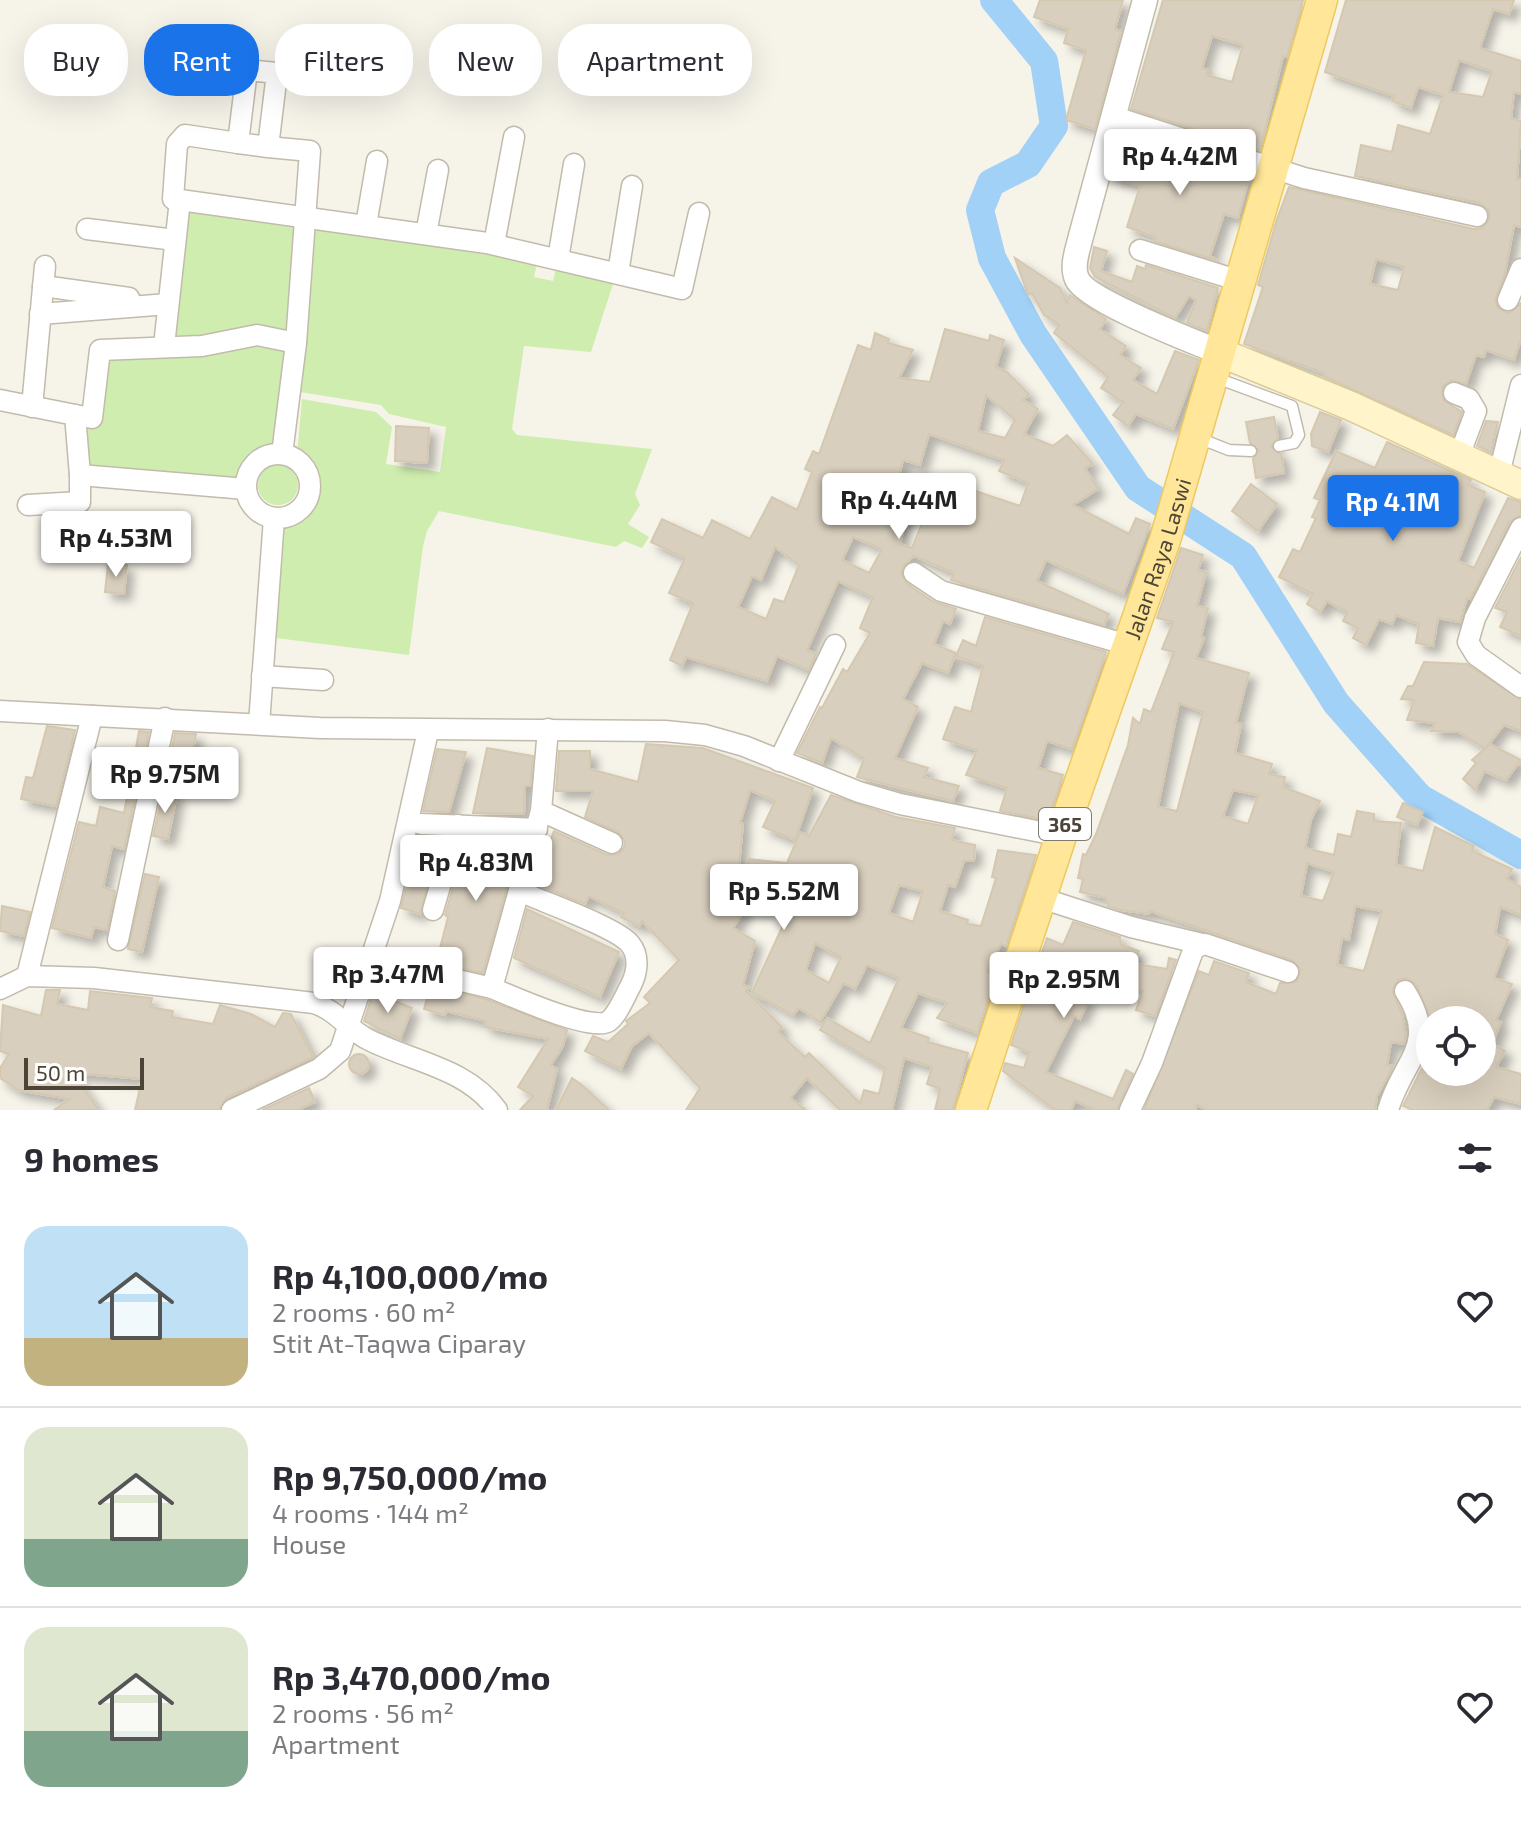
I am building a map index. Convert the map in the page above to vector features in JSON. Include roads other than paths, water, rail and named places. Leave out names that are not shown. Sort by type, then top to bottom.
[{"type":"main road","name":"Jalan Raya Laswi","points":[[971,1110],[1061,836],[1165,540],[1322,0]]},
{"type":"main road","points":[[1215,364],[1351,406],[1510,480]]},
{"type":"street","points":[[1145,0],[1075,260],[1078,283],[1215,364]]},
{"type":"street","points":[[268,147],[275,89]]},
{"type":"street","points":[[238,143],[244,96]]},
{"type":"street","points":[[1115,117],[1275,166],[1304,178],[1477,216]]},
{"type":"street","points":[[282,454],[296,343],[304,215],[310,151],[185,135],[177,144],[173,199],[304,215],[494,244],[682,289],[699,213]]},
{"type":"street","points":[[494,244],[514,137]]},
{"type":"street","points":[[366,225],[377,161]]},
{"type":"street","points":[[558,259],[574,164]]},
{"type":"street","points":[[426,234],[438,170]]},
{"type":"street","points":[[618,273],[632,186]]},
{"type":"street","points":[[164,346],[180,200]]},
{"type":"street","points":[[87,229],[175,240]]},
{"type":"street","points":[[1140,250],[1240,281]]},
{"type":"street","points":[[1508,300],[1521,269]]},
{"type":"street","points":[[32,407],[44,276],[168,304]]},
{"type":"street","points":[[40,314],[168,304]]},
{"type":"street","points":[[0,400],[92,418],[100,350],[220,344],[257,335],[296,343]]},
{"type":"street","points":[[1510,480],[1521,385]]},
{"type":"street","points":[[1454,393],[1469,399],[1476,411],[1459,456]]},
{"type":"street","points":[[28,505],[80,502],[75,415]]},
{"type":"street","points":[[282,454],[303,466],[310,490],[298,511],[274,518],[255,508],[246,489],[248,475],[256,463],[267,456],[282,454]]},
{"type":"street","points":[[80,475],[246,489]]},
{"type":"street","points":[[259,724],[274,518]]},
{"type":"street","points":[[1521,528],[1475,618],[1468,642],[1476,655],[1521,687]]},
{"type":"street","points":[[914,573],[941,591],[1128,645]]},
{"type":"street","points":[[779,761],[835,645]]},
{"type":"street","points":[[262,676],[323,680]]},
{"type":"street","points":[[0,711],[428,731],[548,729],[665,731],[705,735],[900,804],[1061,836]]},
{"type":"street","points":[[27,976],[92,716]]},
{"type":"street","points":[[118,940],[165,718]]},
{"type":"street","points":[[492,988],[539,820],[548,729]]},
{"type":"street","points":[[232,1110],[331,1062],[350,1029],[390,901],[428,731]]},
{"type":"street","points":[[421,824],[539,820],[612,843]]},
{"type":"street","points":[[433,910],[458,825]]},
{"type":"street","points":[[440,976],[492,988],[580,1021],[603,1025],[611,1020],[636,975],[636,960],[631,945],[614,933],[519,891]]},
{"type":"street","points":[[1041,898],[1288,972]]},
{"type":"street","points":[[1130,1110],[1162,1037],[1192,951],[1202,944]]},
{"type":"street","points":[[0,989],[27,976],[94,978],[301,1000],[329,1008],[341,1015],[350,1029],[468,1082],[486,1094],[497,1110]]},
{"type":"street","points":[[1388,1110],[1421,1032],[1417,1010],[1405,991]]},
{"type":"lane","points":[[1215,364],[1292,406],[1299,435],[1294,443],[1279,446]]},
{"type":"lane","points":[[1192,449],[1251,451]]},
{"type":"waterway","points":[[994,0],[1044,61],[1054,126],[1028,164],[991,183],[980,210],[992,258],[1033,334],[1138,488],[1243,556],[1336,703],[1420,798],[1521,855]]}]
